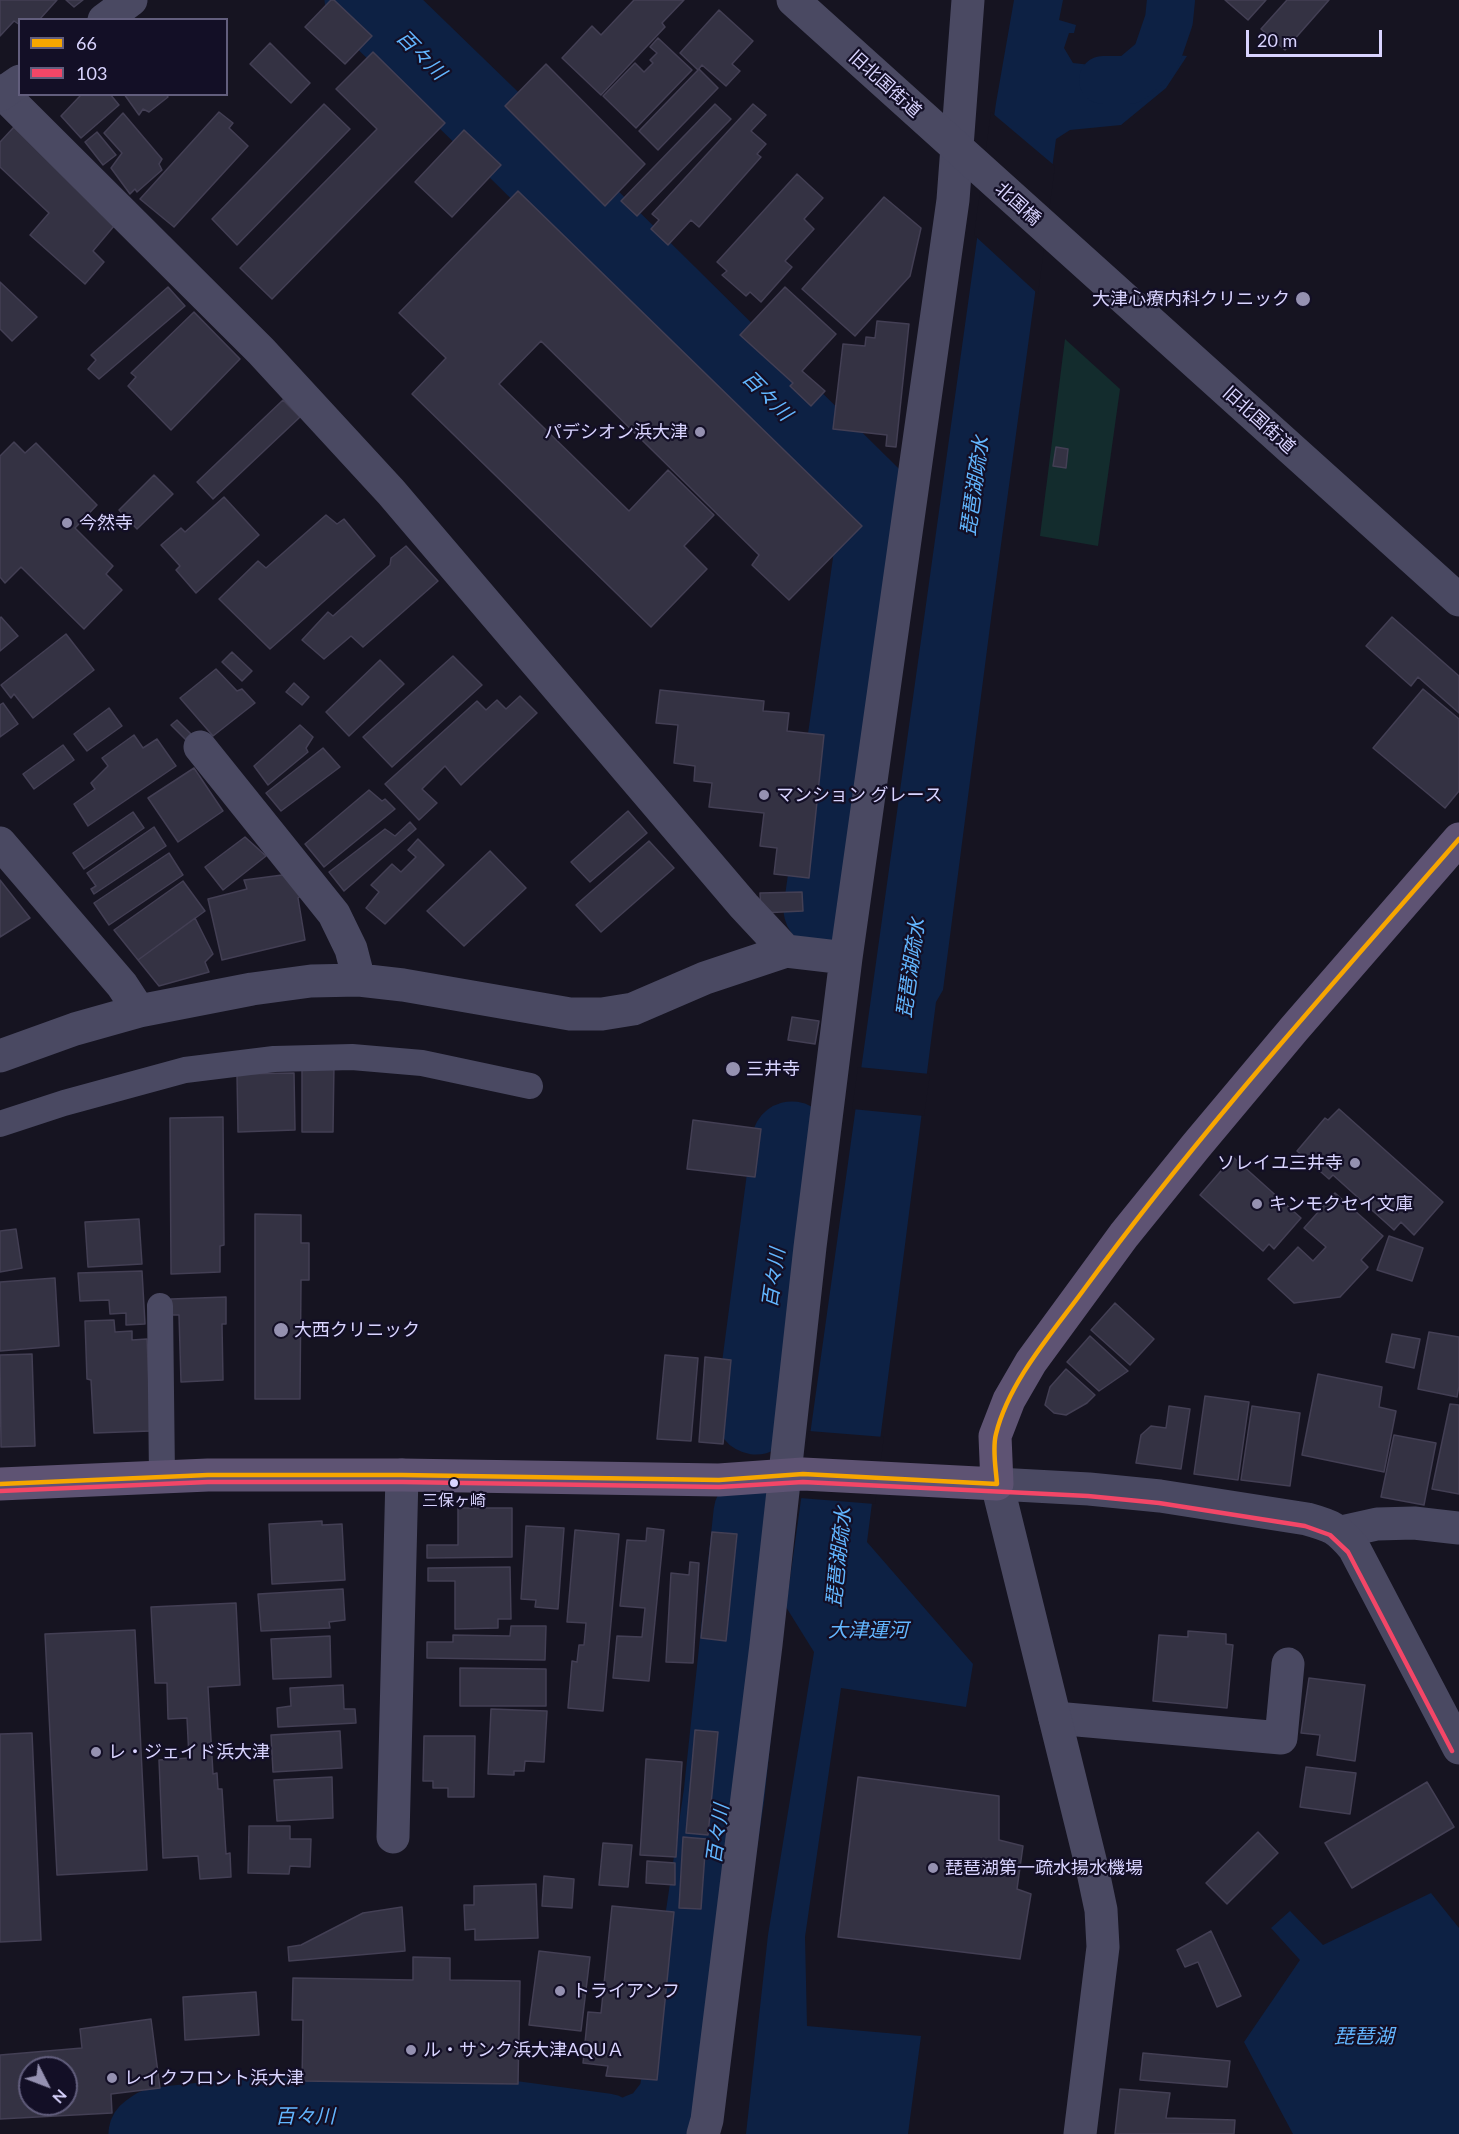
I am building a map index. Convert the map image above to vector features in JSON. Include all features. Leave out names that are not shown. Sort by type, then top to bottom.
[{"type":"main road","points":[[0,1484],[162,1477],[402,1475],[718,1480],[794,1475],[998,1484],[996,1436],[1008,1400],[1031,1362],[1124,1236],[1196,1146],[1459,839]]},
{"type":"street","points":[[107,18],[131,0]]},
{"type":"street","name":"旧北国街道","points":[[793,0],[967,158]]},
{"type":"street","points":[[703,2134],[707,2120],[765,1657],[794,1475],[846,958],[953,200],[967,158],[968,0]]},
{"type":"street","points":[[6,90],[261,351],[391,492],[736,897],[786,951]]},
{"type":"street","name":"北国橋","points":[[967,158],[1058,240]]},
{"type":"street","name":"旧北国街道","points":[[1058,240],[1459,600]]},
{"type":"street","points":[[200,747],[334,914],[351,949],[358,980]]},
{"type":"street","points":[[0,843],[122,985],[139,1011]]},
{"type":"street","points":[[0,1056],[75,1029],[139,1011],[264,987],[311,981],[358,980],[402,985],[570,1014],[602,1014],[633,1009],[705,978],[786,951],[846,958]]},
{"type":"street","points":[[393,1837],[402,1475]]},
{"type":"street","points":[[1080,2134],[1102,1947],[1101,1910],[998,1484],[1160,1496],[1307,1519],[1341,1532],[1354,1548],[1459,1748]]},
{"type":"street","points":[[1341,1532],[1377,1524],[1414,1523],[1459,1528]]},
{"type":"street","points":[[1055,1718],[1281,1738],[1288,1664]]},
{"type":"lane","points":[[0,1124],[64,1103],[185,1070],[274,1059],[352,1057],[422,1064],[530,1086]]},
{"type":"lane","points":[[160,1306],[162,1477]]},
{"type":"green space","points":[[1065,339],[1120,389],[1098,546],[1040,536]]},
{"type":"water","name":"大津運河","points":[[1014,0],[1063,0],[1059,20],[1076,25],[1074,33],[1069,33],[1064,48],[1073,63],[1109,67],[1121,64],[1135,51],[1187,56],[1166,88],[1121,125],[1070,130],[1056,139],[943,990],[936,1002],[867,1542],[973,1664],[966,1707],[841,1688],[805,1937],[807,2026],[921,2036],[908,2134],[746,2134],[768,1935],[814,1652],[786,1607],[996,103]]},
{"type":"water","name":"琵琶湖","points":[[1431,1893],[1459,1928],[1459,2134],[1293,2134],[1244,2042],[1300,1960],[1271,1928],[1290,1911],[1323,1945]]},
{"type":"pier","points":[[991,112],[1055,166],[1038,294],[974,235]]},
{"type":"pier","points":[[858,1067],[930,1074],[924,1116],[852,1109]]},
{"type":"pier","points":[[809,1431],[884,1437],[875,1504],[800,1498]]},
{"type":"building","points":[[0,0],[57,0],[41,18],[18,18],[18,24],[14,21],[0,36]]},
{"type":"building","points":[[66,0],[83,0],[74,7]]},
{"type":"building","points":[[331,0],[334,0],[372,36],[345,64],[305,27]]},
{"type":"building","points":[[634,0],[684,0],[662,23],[665,27],[601,95],[562,58],[592,26],[601,35]]},
{"type":"building","points":[[1225,0],[1266,0],[1248,20]]},
{"type":"building","points":[[1287,0],[1329,0],[1285,50],[1261,29]]},
{"type":"building","points":[[719,10],[753,41],[732,64],[740,71],[726,86],[702,65],[698,70],[680,53]]},
{"type":"building","points":[[658,38],[692,70],[636,128],[603,96],[635,63],[644,72],[653,63],[650,60],[657,53],[650,47]]},
{"type":"building","points":[[270,43],[310,83],[291,103],[250,64]]},
{"type":"building","points":[[373,52],[445,123],[272,299],[240,268],[377,129],[336,89]]},
{"type":"building","points":[[546,64],[645,164],[605,206],[505,106]]},
{"type":"building","points":[[699,69],[718,88],[658,150],[639,131]]},
{"type":"building","points":[[80,96],[112,96],[119,105],[81,138],[61,116]]},
{"type":"building","points":[[125,96],[168,97],[149,112],[143,109],[139,115]]},
{"type":"building","points":[[324,104],[350,129],[237,245],[212,219]]},
{"type":"building","points":[[715,104],[731,119],[637,216],[621,201]]},
{"type":"building","points":[[753,104],[766,115],[751,131],[766,144],[757,154],[761,157],[699,227],[691,220],[668,245],[651,229],[659,220],[652,214]]},
{"type":"building","points":[[219,112],[233,123],[229,128],[248,146],[174,227],[140,199]]},
{"type":"building","points":[[123,113],[162,159],[159,164],[162,170],[137,192],[135,189],[130,194],[111,168],[122,153],[104,133]]},
{"type":"building","points":[[14,127],[114,226],[93,251],[104,262],[85,284],[30,235],[49,213],[0,167],[0,142]]},
{"type":"building","points":[[464,130],[501,165],[452,217],[415,182]]},
{"type":"building","points":[[97,132],[116,155],[103,165],[85,142]]},
{"type":"building","points":[[797,174],[823,198],[804,219],[814,229],[785,261],[792,267],[761,302],[750,292],[746,296],[722,275],[727,271],[717,262]]},
{"type":"building","name":"パデシオン浜大津","points":[[518,191],[862,526],[789,600],[752,565],[759,555],[541,341],[499,384],[629,511],[668,470],[714,515],[684,546],[707,569],[651,627],[412,394],[446,358],[399,313]]},
{"type":"building","points":[[884,197],[921,228],[910,276],[855,336],[802,289]]},
{"type":"building","points":[[0,282],[37,317],[12,341],[0,329]]},
{"type":"building","points":[[168,287],[185,306],[99,379],[88,369],[96,360],[91,355]]},
{"type":"building","points":[[785,287],[836,334],[802,371],[825,391],[811,406],[790,386],[793,383],[740,335]]},
{"type":"building","points":[[194,312],[240,359],[171,430],[128,386],[136,377],[131,373]]},
{"type":"building","points":[[877,321],[909,324],[896,447],[886,446],[887,435],[833,429],[843,344],[865,346],[866,337],[875,338]]},
{"type":"building","points":[[283,400],[300,417],[213,499],[197,482]]},
{"type":"building","points":[[14,442],[25,453],[36,443],[97,505],[75,528],[113,566],[106,574],[122,590],[84,629],[21,567],[5,583],[0,577],[0,456]]},
{"type":"building","points":[[1056,447],[1068,449],[1066,468],[1053,466]]},
{"type":"building","points":[[154,475],[173,494],[137,529],[119,510]]},
{"type":"building","points":[[224,497],[259,535],[196,593],[176,570],[180,566],[161,545],[181,528],[185,532]]},
{"type":"building","points":[[326,515],[337,524],[344,519],[375,556],[270,649],[219,599],[258,561],[266,568]]},
{"type":"building","points":[[406,546],[438,581],[363,647],[351,636],[324,659],[302,640],[328,612],[333,616],[390,565],[391,558]]},
{"type":"building","points":[[1392,617],[1459,676],[1459,713],[1418,677],[1411,686],[1366,646]]},
{"type":"building","points":[[0,618],[18,636],[0,651]]},
{"type":"building","points":[[66,634],[94,670],[33,718],[14,694],[11,698],[1,685]]},
{"type":"building","points":[[232,652],[252,671],[242,681],[222,662]]},
{"type":"building","points":[[453,656],[482,685],[392,767],[363,737]]},
{"type":"building","points":[[380,660],[404,684],[349,736],[326,712]]},
{"type":"building","points":[[216,669],[237,691],[242,689],[255,703],[213,736],[180,698]]},
{"type":"building","points":[[294,683],[309,697],[302,705],[286,692]]},
{"type":"building","points":[[1423,689],[1459,719],[1459,791],[1445,808],[1373,748]]},
{"type":"building","name":"マンション グレース","points":[[660,690],[764,701],[763,711],[789,713],[787,731],[824,735],[809,878],[774,874],[777,848],[760,846],[764,813],[709,807],[712,783],[694,781],[695,766],[674,763],[678,725],[656,723]]},
{"type":"building","points":[[520,696],[537,713],[461,785],[445,766],[422,789],[437,803],[419,820],[385,784],[477,701],[486,710],[497,700],[506,709]]},
{"type":"building","points":[[3,703],[18,724],[0,737],[0,705]]},
{"type":"building","points":[[109,708],[122,726],[87,751],[74,734]]},
{"type":"building","points":[[177,720],[195,738],[190,744],[171,725]]},
{"type":"building","points":[[300,725],[313,737],[306,748],[308,752],[268,785],[254,766]]},
{"type":"building","points":[[134,735],[143,748],[157,739],[176,766],[88,826],[74,804],[95,789],[91,783],[108,766],[102,758]]},
{"type":"building","points":[[63,745],[74,760],[34,789],[23,774]]},
{"type":"building","points":[[323,748],[340,767],[281,811],[266,793]]},
{"type":"building","points":[[194,768],[223,811],[178,842],[148,798]]},
{"type":"building","points":[[369,790],[382,801],[385,799],[395,809],[324,867],[305,844]]},
{"type":"building","points":[[628,811],[647,833],[590,882],[571,862]]},
{"type":"building","points":[[133,812],[144,828],[84,869],[73,853]]},
{"type":"building","points":[[410,822],[416,829],[344,891],[329,872],[385,829],[395,836]]},
{"type":"building","points":[[154,827],[166,846],[94,894],[91,889],[96,886],[87,873]]},
{"type":"building","points":[[245,837],[266,856],[223,890],[205,867]]},
{"type":"building","points":[[418,839],[444,865],[385,924],[366,908],[379,892],[371,885],[392,864],[401,872],[416,857],[408,850]]},
{"type":"building","points":[[649,841],[674,868],[601,932],[576,905]]},
{"type":"building","points":[[490,851],[526,888],[464,946],[427,911]]},
{"type":"building","points":[[169,853],[183,875],[109,925],[94,903]]},
{"type":"building","points":[[290,874],[309,890],[298,898],[305,940],[222,960],[208,899],[247,889],[244,880]]},
{"type":"building","points":[[0,880],[30,918],[0,937]]},
{"type":"building","points":[[183,881],[205,911],[138,960],[114,930]]},
{"type":"building","points":[[802,892],[803,911],[761,913],[760,893]]},
{"type":"building","points":[[195,918],[213,954],[205,962],[209,972],[159,986],[138,960]]},
{"type":"building","points":[[792,1017],[819,1021],[815,1044],[788,1040]]},
{"type":"building","points":[[302,1063],[334,1063],[333,1132],[302,1132]]},
{"type":"building","points":[[294,1073],[295,1130],[238,1132],[237,1074]]},
{"type":"building","name":"ソレイユ三井寺","points":[[1339,1109],[1443,1202],[1414,1235],[1401,1222],[1394,1230],[1333,1175],[1329,1179],[1297,1151],[1325,1118],[1328,1120]]},
{"type":"building","points":[[223,1117],[224,1245],[220,1246],[220,1272],[171,1274],[170,1118]]},
{"type":"building","points":[[693,1120],[761,1129],[755,1177],[687,1169]]},
{"type":"building","points":[[1233,1157],[1301,1218],[1274,1249],[1269,1244],[1263,1251],[1200,1195]]},
{"type":"building","points":[[1335,1193],[1383,1236],[1361,1260],[1368,1267],[1340,1297],[1294,1303],[1268,1279],[1298,1247],[1313,1261],[1326,1247],[1304,1228]]},
{"type":"building","points":[[255,1214],[301,1215],[301,1243],[309,1243],[309,1280],[301,1280],[300,1399],[255,1399]]},
{"type":"building","points":[[139,1219],[142,1264],[88,1267],[85,1222]]},
{"type":"building","points":[[16,1229],[22,1268],[0,1272],[0,1231]]},
{"type":"building","points":[[1389,1236],[1423,1248],[1412,1281],[1377,1270]]},
{"type":"building","points":[[142,1271],[145,1324],[126,1325],[126,1313],[110,1314],[109,1300],[80,1301],[78,1273]]},
{"type":"building","points":[[55,1278],[59,1346],[0,1351],[0,1282]]},
{"type":"building","points":[[226,1297],[226,1324],[222,1324],[223,1380],[181,1382],[179,1315],[172,1315],[171,1299]]},
{"type":"building","points":[[1115,1303],[1154,1339],[1130,1365],[1091,1330]]},
{"type":"building","points":[[114,1320],[115,1332],[132,1331],[132,1340],[147,1339],[151,1431],[94,1433],[91,1380],[87,1379],[85,1321]]},
{"type":"building","points":[[1429,1332],[1459,1337],[1457,1397],[1418,1389]]},
{"type":"building","points":[[1392,1334],[1420,1339],[1414,1368],[1386,1362]]},
{"type":"building","points":[[1090,1336],[1128,1371],[1099,1391],[1067,1362]]},
{"type":"building","points":[[32,1354],[35,1446],[1,1447],[0,1355]]},
{"type":"building","points":[[665,1355],[698,1358],[691,1441],[657,1439]]},
{"type":"building","points":[[705,1357],[731,1360],[723,1444],[699,1442]]},
{"type":"building","points":[[1066,1369],[1095,1395],[1087,1403],[1066,1415],[1054,1413],[1045,1405],[1050,1387]]},
{"type":"building","points":[[1318,1374],[1382,1387],[1379,1407],[1396,1411],[1384,1472],[1302,1455]]},
{"type":"building","points":[[1205,1396],[1249,1402],[1238,1480],[1194,1474]]},
{"type":"building","points":[[1450,1404],[1459,1405],[1459,1494],[1432,1489]]},
{"type":"building","points":[[1169,1406],[1190,1409],[1181,1469],[1136,1463],[1141,1435],[1151,1426],[1166,1428]]},
{"type":"building","points":[[1252,1406],[1300,1413],[1290,1486],[1241,1480]]},
{"type":"building","points":[[1394,1435],[1436,1443],[1424,1505],[1381,1497]]},
{"type":"building","points":[[458,1508],[512,1508],[512,1557],[427,1558],[427,1545],[458,1545]]},
{"type":"building","points":[[322,1521],[322,1525],[342,1524],[345,1580],[272,1584],[269,1524]]},
{"type":"building","points":[[526,1526],[564,1528],[558,1609],[535,1607],[536,1600],[521,1599]]},
{"type":"building","points":[[647,1528],[664,1530],[649,1681],[613,1678],[617,1636],[642,1637],[645,1608],[620,1606],[627,1540],[646,1541]]},
{"type":"building","points":[[575,1530],[619,1534],[603,1711],[568,1708],[572,1661],[577,1662],[579,1645],[584,1645],[586,1623],[567,1622]]},
{"type":"building","points":[[712,1532],[737,1534],[726,1641],[701,1638]]},
{"type":"building","points":[[690,1562],[699,1563],[693,1663],[666,1662],[671,1573],[689,1575]]},
{"type":"building","points":[[510,1567],[511,1619],[498,1619],[498,1628],[455,1629],[455,1581],[428,1581],[428,1568]]},
{"type":"building","points":[[343,1589],[345,1620],[329,1622],[330,1628],[261,1631],[258,1594]]},
{"type":"building","points":[[236,1603],[240,1685],[208,1687],[213,1774],[217,1773],[218,1789],[222,1789],[226,1854],[230,1853],[231,1877],[200,1879],[198,1856],[163,1858],[159,1760],[189,1758],[187,1718],[168,1719],[167,1683],[155,1683],[151,1607]]},
{"type":"building","points":[[511,1626],[546,1626],[545,1660],[427,1658],[427,1642],[453,1642],[453,1635],[510,1636]]},
{"type":"building","name":"レ・ジェイド浜大津","points":[[135,1630],[147,1870],[57,1875],[45,1634]]},
{"type":"building","points":[[1188,1631],[1226,1634],[1226,1644],[1233,1645],[1227,1708],[1153,1701],[1159,1635],[1188,1637]]},
{"type":"building","points":[[330,1636],[331,1677],[273,1679],[271,1639]]},
{"type":"building","points":[[460,1668],[546,1669],[546,1706],[460,1706]]},
{"type":"building","points":[[1309,1678],[1365,1685],[1355,1761],[1317,1755],[1320,1735],[1301,1733]]},
{"type":"building","points":[[343,1685],[344,1709],[355,1709],[356,1723],[278,1727],[277,1708],[291,1706],[290,1688]]},
{"type":"building","points":[[491,1709],[547,1711],[544,1762],[525,1761],[524,1771],[514,1771],[514,1775],[488,1774]]},
{"type":"building","points":[[695,1730],[718,1732],[708,1835],[686,1833]]},
{"type":"building","points":[[340,1731],[342,1768],[273,1772],[271,1735]]},
{"type":"building","points":[[32,1733],[41,1940],[0,1942],[0,1734]]},
{"type":"building","points":[[424,1736],[475,1736],[474,1797],[448,1797],[448,1788],[433,1788],[433,1781],[423,1781]]},
{"type":"building","points":[[646,1759],[682,1762],[676,1857],[640,1855]]},
{"type":"building","points":[[1306,1767],[1356,1773],[1350,1814],[1300,1807]]},
{"type":"building","points":[[332,1777],[333,1818],[277,1821],[274,1780]]},
{"type":"building","name":"琵琶湖第一疏水揚水機場","points":[[858,1777],[999,1796],[999,1840],[1023,1846],[1017,1889],[1031,1894],[1020,1959],[838,1937]]},
{"type":"building","points":[[1427,1782],[1454,1827],[1352,1888],[1325,1843]]},
{"type":"building","points":[[249,1826],[290,1826],[290,1839],[311,1839],[310,1867],[290,1866],[289,1874],[248,1873]]},
{"type":"building","points":[[1258,1832],[1278,1853],[1227,1904],[1206,1883]]},
{"type":"building","points":[[683,1837],[706,1839],[701,1909],[679,1908]]},
{"type":"building","points":[[603,1843],[632,1845],[628,1887],[599,1885]]},
{"type":"building","points":[[647,1861],[675,1863],[675,1885],[646,1883]]},
{"type":"building","points":[[544,1876],[574,1879],[572,1908],[542,1906]]},
{"type":"building","points":[[536,1884],[538,1938],[475,1940],[475,1929],[465,1930],[464,1905],[474,1905],[474,1886]]},
{"type":"building","points":[[612,1906],[674,1912],[657,2080],[606,2076],[608,2066],[583,2063],[588,2012],[601,2013]]},
{"type":"building","points":[[402,1907],[405,1951],[289,1961],[288,1947],[301,1945],[363,1913]]},
{"type":"building","points":[[1211,1931],[1241,1996],[1217,2007],[1198,1962],[1185,1967],[1177,1950]]},
{"type":"building","name":"トライアンフ","points":[[539,1951],[590,1957],[581,2031],[529,2025]]},
{"type":"building","name":"ル・サンク浜大津AQUＡ","points":[[413,1957],[450,1958],[450,1980],[520,1981],[518,2084],[302,2081],[303,2020],[292,2020],[293,1978],[413,1980]]},
{"type":"building","points":[[256,1992],[259,2035],[185,2040],[183,1997]]},
{"type":"building","name":"レイクフロント浜大津","points":[[151,2019],[160,2088],[111,2094],[112,2113],[78,2115],[78,2056],[18,2056],[18,2116],[56,2116],[0,2119],[0,2055],[82,2048],[80,2029]]},
{"type":"building","points":[[1143,2053],[1230,2061],[1227,2087],[1140,2080]]},
{"type":"building","points":[[1120,2089],[1170,2093],[1166,2118],[1235,2120],[1234,2134],[1115,2134]]},
{"type":"waterway","name":"百々川","points":[[365,0],[881,508],[824,909]]},
{"type":"waterway","points":[[1103,80],[1130,80],[1156,58],[1169,20],[1171,0]]},
{"type":"waterway","name":"百々川","points":[[756,1414],[792,1142]]},
{"type":"waterway","name":"百々川","points":[[640,2134],[658,2127],[679,2100],[724,1795],[754,1513]]},
{"type":"waterway","name":"百々川","points":[[149,2134],[156,2129],[174,2126],[279,2115],[509,2121],[605,2134]]},
{"type":"transit line","name":"66","points":[[997,1484],[994,1446],[996,1434],[1011,1395],[1033,1358],[1174,1172],[1315,1004],[1459,839]]},
{"type":"transit line","name":"66","points":[[0,1484],[208,1475],[402,1475],[719,1480],[803,1474],[997,1484]]},
{"type":"transit line","name":"103","points":[[0,1491],[208,1482],[402,1482],[719,1487],[803,1482],[1088,1496],[1159,1503],[1305,1526],[1330,1535],[1348,1552],[1452,1751]]},
{"type":"place","name":"大津心療内科クリニック","points":[[1303,299]]},
{"type":"place","name":"パデシオン浜大津","points":[[700,432]]},
{"type":"place","name":"今然寺","points":[[67,523]]},
{"type":"place","name":"マンション グレース","points":[[764,795]]},
{"type":"place","name":"三井寺","points":[[733,1069]]},
{"type":"place","name":"ソレイユ三井寺","points":[[1355,1163]]},
{"type":"place","name":"キンモクセイ文庫","points":[[1257,1204]]},
{"type":"place","name":"大西クリニック","points":[[281,1330]]},
{"type":"place","name":"三保ヶ崎","points":[[454,1483]]},
{"type":"place","name":"レ・ジェイド浜大津","points":[[96,1752]]},
{"type":"place","name":"琵琶湖第一疏水揚水機場","points":[[933,1868]]},
{"type":"place","name":"トライアンフ","points":[[560,1991]]},
{"type":"place","name":"ル・サンク浜大津AQUＡ","points":[[411,2050]]},
{"type":"place","name":"レイクフロント浜大津","points":[[112,2078]]},
{"type":"water label","name":"琵琶湖疏水","points":[[975,486]]},
{"type":"water label","name":"琵琶湖疏水","points":[[911,968]]},
{"type":"water label","name":"琵琶湖疏水","points":[[839,1557]]}]
